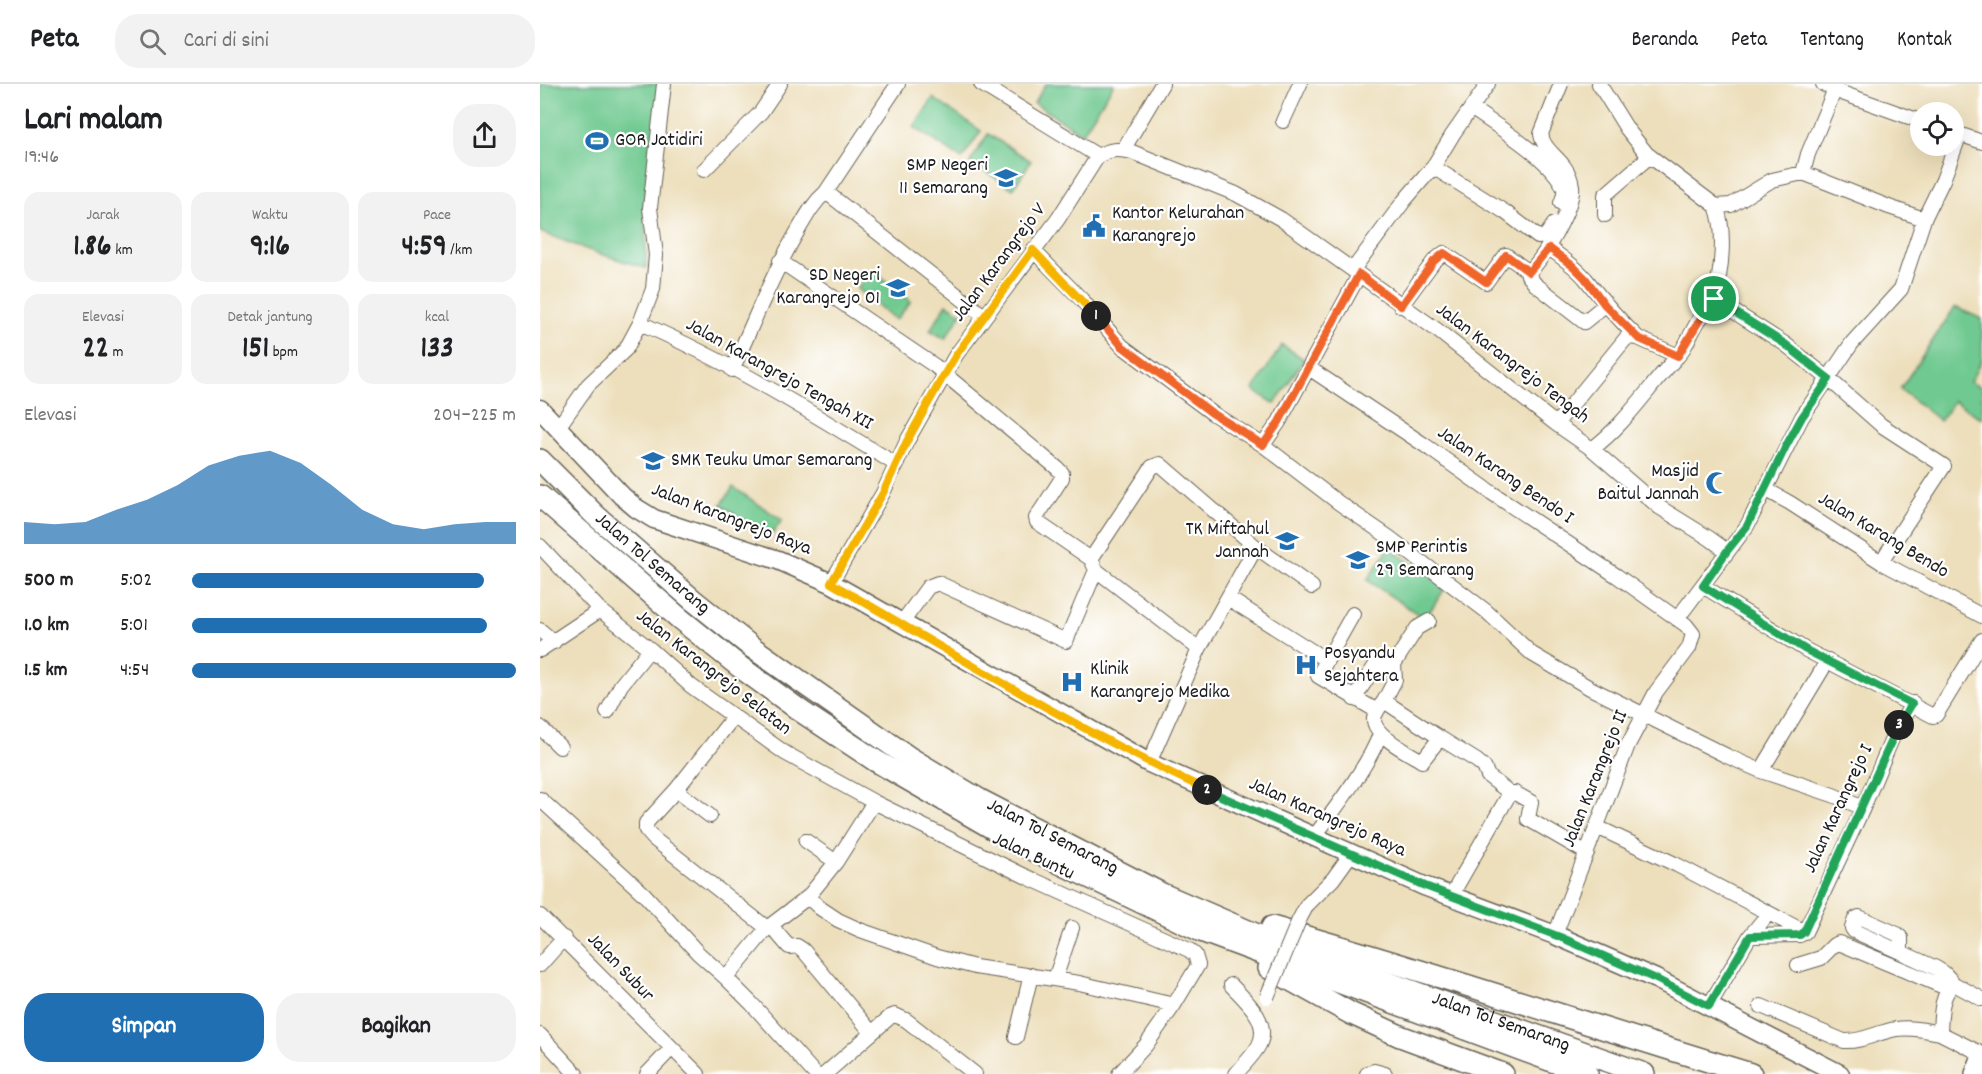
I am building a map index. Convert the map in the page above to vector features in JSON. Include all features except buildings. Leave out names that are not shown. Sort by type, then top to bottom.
[{"type":"highway","name":"Jalan Tol Semarang","points":[[540,460],[595,515],[693,600],[753,648],[910,758],[981,800],[1162,894],[1271,941],[1644,1074]]},
{"type":"highway","name":"Jalan Tol Semarang","points":[[540,495],[679,618],[740,667],[876,761],[1020,844],[1202,931],[1587,1074]]},
{"type":"highway","points":[[1162,894],[1375,956],[1751,1074]]},
{"type":"highway","points":[[1202,931],[1350,1012],[1400,1036],[1503,1074]]},
{"type":"main road","name":"Jalan Karangrejo Raya","points":[[540,409],[622,496],[654,519],[778,560],[831,583],[1149,763],[1351,854],[1451,896],[1555,935],[1656,979],[1840,1074]]},
{"type":"street","points":[[557,429],[588,386],[626,349],[640,323],[653,289],[656,255],[650,208],[664,84]]},
{"type":"street","points":[[704,170],[761,112],[780,84]]},
{"type":"street","points":[[732,370],[780,261],[815,202],[826,192],[898,84]]},
{"type":"street","points":[[981,84],[1098,156],[1106,151],[1123,150],[1162,84]]},
{"type":"street","points":[[1283,121],[1300,84]]},
{"type":"street","points":[[1529,272],[1549,248],[1568,207],[1573,187],[1565,168],[1542,142],[1541,135],[1561,84]]},
{"type":"street","points":[[1592,449],[1625,417],[1678,356],[1714,299],[1723,242],[1720,216],[1716,206],[1650,156],[1627,129],[1599,84]]},
{"type":"street","points":[[1263,445],[1309,368],[1358,269],[1404,201],[1433,167],[1471,108],[1482,86]]},
{"type":"street","points":[[1803,173],[1829,87],[1910,117]]},
{"type":"street","points":[[1433,167],[1505,212],[1538,237],[1546,236],[1557,215],[1564,194],[1563,188],[1547,165],[1471,108]]},
{"type":"street","points":[[1964,134],[1980,137]]},
{"type":"street","name":"Jalan Karangrejo Tengah","points":[[1123,150],[1236,194],[1281,219],[1358,269],[1401,306],[1437,330],[1556,424],[1592,449],[1659,507],[1727,551]]},
{"type":"street","name":"Jalan Karangrejo V","points":[[831,583],[883,493],[911,432],[944,375],[984,316],[1058,219],[1098,156]]},
{"type":"street","points":[[1605,215],[1605,195],[1650,156]]},
{"type":"street","points":[[1677,619],[1747,526],[1802,417],[1858,336],[1901,289],[1924,219],[1943,180],[1950,156]]},
{"type":"street","points":[[1716,206],[1731,205],[1760,186],[1782,177],[1803,173],[1924,219]]},
{"type":"street","points":[[826,192],[984,316]]},
{"type":"street","points":[[1549,248],[1585,278],[1605,305],[1638,338]]},
{"type":"street","points":[[1033,250],[1082,300],[1122,346],[1212,413],[1263,445],[1339,503],[1390,538],[1486,611],[1532,654],[1590,688],[1708,747],[1761,771],[1833,795],[1863,808]]},
{"type":"street","points":[[1401,306],[1434,261],[1444,253],[1486,282],[1506,255],[1529,272],[1528,275],[1535,284],[1584,322],[1605,305]]},
{"type":"street","points":[[780,261],[935,366],[1057,468],[1062,473],[1062,478],[1036,521],[1199,649]]},
{"type":"street","points":[[1714,299],[1785,344],[1881,425],[1944,466],[1881,562]]},
{"type":"street","name":"Jalan Karangrejo Tengah XII","points":[[640,323],[697,350],[805,408],[897,465]]},
{"type":"street","points":[[1556,424],[1627,337],[1638,338],[1678,356]]},
{"type":"street","name":"Jalan Karang Bendo I","points":[[1309,368],[1677,619]]},
{"type":"street","points":[[901,624],[928,587],[938,584],[1066,641],[1093,565],[1152,466],[1158,464],[1256,547],[1312,587]]},
{"type":"street","name":"Jalan Karang Bendo","points":[[1765,489],[1881,562],[1982,616]]},
{"type":"street","name":"Jalan Karangrejo Selatan","points":[[540,546],[600,610],[650,649],[691,686],[785,753],[874,801]]},
{"type":"street","points":[[1149,763],[1199,649],[1256,547]]},
{"type":"street","points":[[1703,586],[1806,650],[1933,716],[1936,715],[1982,640]]},
{"type":"street","points":[[1228,598],[1326,660]]},
{"type":"street","points":[[540,650],[600,610]]},
{"type":"street","points":[[1353,614],[1318,674],[1319,678],[1354,699],[1380,706],[1477,761],[1484,767],[1488,776],[1510,792],[1532,802],[1528,819],[1587,853]]},
{"type":"street","name":"Jalan Karangrejo II","points":[[1555,935],[1628,745],[1644,713],[1693,640],[1691,629],[1677,619]]},
{"type":"street","points":[[1429,621],[1417,628],[1394,664],[1395,680],[1375,716],[1375,726],[1380,734],[1422,761],[1440,738]]},
{"type":"street","points":[[540,630],[554,642]]},
{"type":"street","points":[[607,712],[621,685],[650,649]]},
{"type":"street","points":[[1761,771],[1828,660]]},
{"type":"street","points":[[1354,699],[1375,666],[1394,664]]},
{"type":"street","name":"Jalan Karangrejo I","points":[[1804,932],[1863,808],[1894,734],[1912,704]]},
{"type":"street","points":[[732,717],[676,790],[646,823],[646,830],[679,859],[769,927],[789,947],[797,946],[803,950],[872,1033]]},
{"type":"street","points":[[540,726],[560,747]]},
{"type":"street","points":[[1314,837],[1356,777],[1377,744],[1380,734]]},
{"type":"street","points":[[676,790],[710,816]]},
{"type":"street","points":[[1451,896],[1510,792]]},
{"type":"street","points":[[540,799],[644,894],[698,953],[752,1004],[815,1074]]},
{"type":"street","points":[[726,978],[743,955],[769,927],[808,897],[836,862],[874,801]]},
{"type":"street","name":"Jalan Buntu","points":[[874,801],[1027,877],[1189,950],[1197,959],[1196,970],[1174,1005]]},
{"type":"street","points":[[1597,827],[1677,865],[1804,932]]},
{"type":"street","points":[[806,842],[836,862]]},
{"type":"street","points":[[1255,1010],[1267,997],[1305,908],[1333,879],[1351,854]]},
{"type":"street","points":[[808,897],[829,915],[860,930],[966,965],[1079,983],[1174,1005],[1146,1045],[1119,1074]]},
{"type":"street","points":[[1709,1006],[1750,936],[1768,914]]},
{"type":"street","name":"Jalan Subur","points":[[540,916],[698,1074]]},
{"type":"street","points":[[1055,979],[1072,928]]},
{"type":"street","points":[[1750,936],[1800,935],[1804,932]]},
{"type":"street","points":[[540,965],[564,938]]},
{"type":"street","points":[[1798,965],[1821,958],[1839,943],[1982,999]]},
{"type":"street","points":[[1901,951],[1944,973],[1951,986],[1941,1015],[1940,1033]]},
{"type":"street","points":[[1016,1037],[1031,975]]},
{"type":"street","points":[[1231,985],[1255,1010],[1261,1029],[1260,1042],[1236,1074]]},
{"type":"street","points":[[1761,1006],[1844,1041],[1854,1041],[1895,1029],[1911,1028],[1940,1033],[1977,1065]]},
{"type":"street","points":[[825,1074],[892,1015],[898,1015],[975,1074]]},
{"type":"street","points":[[540,1035],[576,1074]]},
{"type":"street","points":[[647,1074],[672,1048]]},
{"type":"street","points":[[1367,1074],[1374,1071],[1385,1074]]},
{"type":"green space","name":"GOR Jatidiri","points":[[540,84],[662,84],[645,198],[646,268],[540,232]]},
{"type":"green space","points":[[1046,84],[1114,84],[1082,134],[1034,103]]},
{"type":"green space","points":[[933,98],[981,131],[962,159],[914,127]]},
{"type":"green space","points":[[988,134],[1031,161],[1013,189],[970,162]]},
{"type":"green space","points":[[872,270],[911,301],[896,320],[857,289]]},
{"type":"green space","points":[[947,304],[962,313],[945,339],[930,330]]},
{"type":"green space","points":[[1955,307],[1982,319],[1982,360],[1970,382],[1982,388],[1982,419],[1954,401],[1940,421],[1900,389]]},
{"type":"green space","points":[[1282,345],[1304,359],[1275,404],[1253,390]]},
{"type":"green space","points":[[733,487],[782,520],[770,537],[721,505]]},
{"type":"green space","points":[[1389,548],[1446,587],[1425,619],[1367,580]]},
{"type":"place","name":"GOR Jatidiri","points":[[597,141]]},
{"type":"place","name":"SMP Negeri 11 Semarang","points":[[1006,178]]},
{"type":"place","name":"Kantor Kelurahan Karangrejo","points":[[1094,226]]},
{"type":"place","name":"SD Negeri Karangrejo 01","points":[[898,288]]},
{"type":"place","name":"SMK Teuku Umar Semarang","points":[[653,461]]},
{"type":"place","name":"Masjid Baitul Jannah","points":[[1717,483]]},
{"type":"place","name":"TK Miftahul Jannah","points":[[1287,541]]},
{"type":"place","name":"SMP Perintis 29 Semarang","points":[[1358,560]]},
{"type":"place","name":"Posyandu Sejahtera","points":[[1306,665]]},
{"type":"place","name":"Klinik Karangrejo Medika","points":[[1072,682]]},
{"type":"route","points":[[1549,248],[1585,278],[1605,305],[1638,338],[1678,356],[1714,299],[1785,344],[1829,379],[1802,417],[1747,526],[1703,586],[1806,650],[1912,704],[1894,734],[1863,808],[1804,932],[1800,935],[1750,936],[1709,1006],[1656,979],[1555,935],[1425,886],[1149,763],[831,583],[883,493],[907,441],[956,355],[1033,250],[1082,300],[1122,346],[1212,413],[1263,445],[1279,422],[1359,274],[1401,306],[1434,261],[1444,253],[1486,282],[1506,255],[1529,272],[1549,248]]}]
